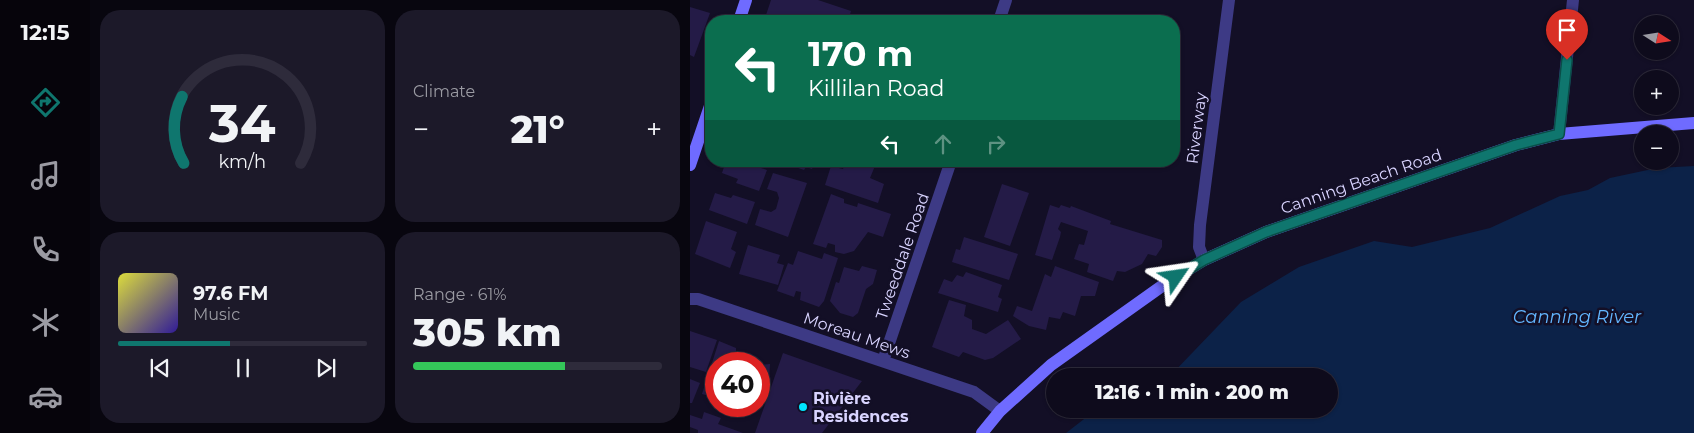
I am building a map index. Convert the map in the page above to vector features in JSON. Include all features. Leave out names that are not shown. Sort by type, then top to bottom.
[{"type":"street","points":[[741,15],[746,0]]},
{"type":"street","points":[[1001,15],[1006,0]]},
{"type":"street","name":"Riverway","points":[[1204,260],[1200,247],[1200,224],[1229,0]]},
{"type":"street","points":[[1559,134],[1573,0]]},
{"type":"street","points":[[690,165],[705,121]]},
{"type":"street","name":"Canning Beach Road","points":[[982,433],[1000,411],[1051,365],[1162,286],[1204,260],[1266,232],[1516,145],[1559,134],[1694,123]]},
{"type":"street","name":"Tweeddale Road","points":[[883,361],[949,167]]},
{"type":"street","name":"Moreau Mews","points":[[693,297],[974,392],[1000,411]]},
{"type":"water","name":"Canning River","points":[[1694,166],[1694,433],[1066,433],[1085,418],[1338,418],[1338,368],[1178,368],[1241,302],[1299,267],[1374,241],[1412,247],[1490,228],[1560,196],[1588,190],[1610,178],[1648,170],[1679,170],[1679,167]]},
{"type":"building","points":[[771,0],[818,0],[851,11],[850,15],[766,15]]},
{"type":"building","points":[[690,7],[710,13],[709,15],[705,15],[705,27],[694,57],[690,55]]},
{"type":"building","points":[[724,167],[758,167],[767,170],[759,191],[736,183],[738,179],[722,173]]},
{"type":"building","points":[[795,167],[806,167],[804,170]]},
{"type":"building","points":[[831,167],[843,169],[844,167],[875,167],[870,178],[884,184],[878,203],[825,185]]},
{"type":"building","points":[[773,173],[807,183],[788,237],[755,225],[760,209],[771,212],[776,209],[779,198],[777,192],[767,189]]},
{"type":"building","points":[[1002,184],[1029,193],[1010,246],[984,237]]},
{"type":"building","points":[[715,193],[731,198],[733,195],[755,202],[747,224],[709,210]]},
{"type":"building","points":[[831,194],[844,199],[844,203],[857,207],[858,203],[891,214],[883,237],[868,232],[854,251],[844,254],[835,252],[835,245],[828,243],[826,248],[813,244]]},
{"type":"building","points":[[1050,205],[1059,208],[1061,205],[1070,208],[1071,206],[1111,221],[1110,224],[1162,240],[1162,247],[1156,256],[1148,254],[1142,264],[1125,272],[1117,271],[1113,281],[1087,272],[1089,264],[1074,259],[1079,244],[1084,245],[1088,231],[1061,222],[1058,229],[1061,232],[1060,237],[1052,260],[1035,255]]},
{"type":"building","points":[[706,221],[737,232],[731,249],[736,252],[730,268],[695,254]]},
{"type":"building","points":[[964,237],[1018,254],[1009,280],[952,262],[956,249],[960,250]]},
{"type":"building","points":[[748,245],[780,255],[777,263],[784,265],[778,285],[739,274]]},
{"type":"building","points":[[798,251],[822,259],[824,253],[838,258],[824,301],[819,307],[800,300],[801,292],[796,291],[794,297],[777,291],[788,263],[793,265]]},
{"type":"building","points":[[862,266],[877,270],[873,284],[866,289],[858,313],[853,317],[840,313],[830,301],[836,282],[839,283],[844,267],[859,271]]},
{"type":"building","points":[[1055,266],[1099,282],[1095,296],[1081,296],[1075,316],[1063,312],[1060,319],[1049,317],[1046,330],[1029,326],[1013,316],[1017,306],[1032,311],[1045,274],[1051,277]]},
{"type":"building","points":[[966,272],[1002,285],[998,297],[1002,299],[998,312],[938,293],[944,279],[952,282],[957,275],[963,277]]},
{"type":"building","points":[[949,300],[966,305],[964,316],[972,320],[972,329],[986,334],[1008,320],[1021,339],[993,358],[985,360],[963,352],[959,357],[932,347]]},
{"type":"building","points":[[690,331],[717,340],[713,352],[705,352],[705,372],[690,367]]},
{"type":"building","points":[[719,341],[736,348],[736,352],[715,352]]},
{"type":"building","name":"Rivière Residences","points":[[783,353],[862,381],[822,433],[755,433],[761,417],[770,417],[770,390]]},
{"type":"building","points":[[690,379],[700,383],[692,403],[690,403]]},
{"type":"building","points":[[704,412],[705,417],[721,418],[718,424],[743,433],[698,433],[698,430],[690,427],[690,415],[702,419]]},
{"type":"place","name":"Rivière Residences","points":[[803,407]]},
{"type":"route","points":[[1176,277],[1204,260],[1266,232],[1516,145],[1559,134],[1567,60]]}]
